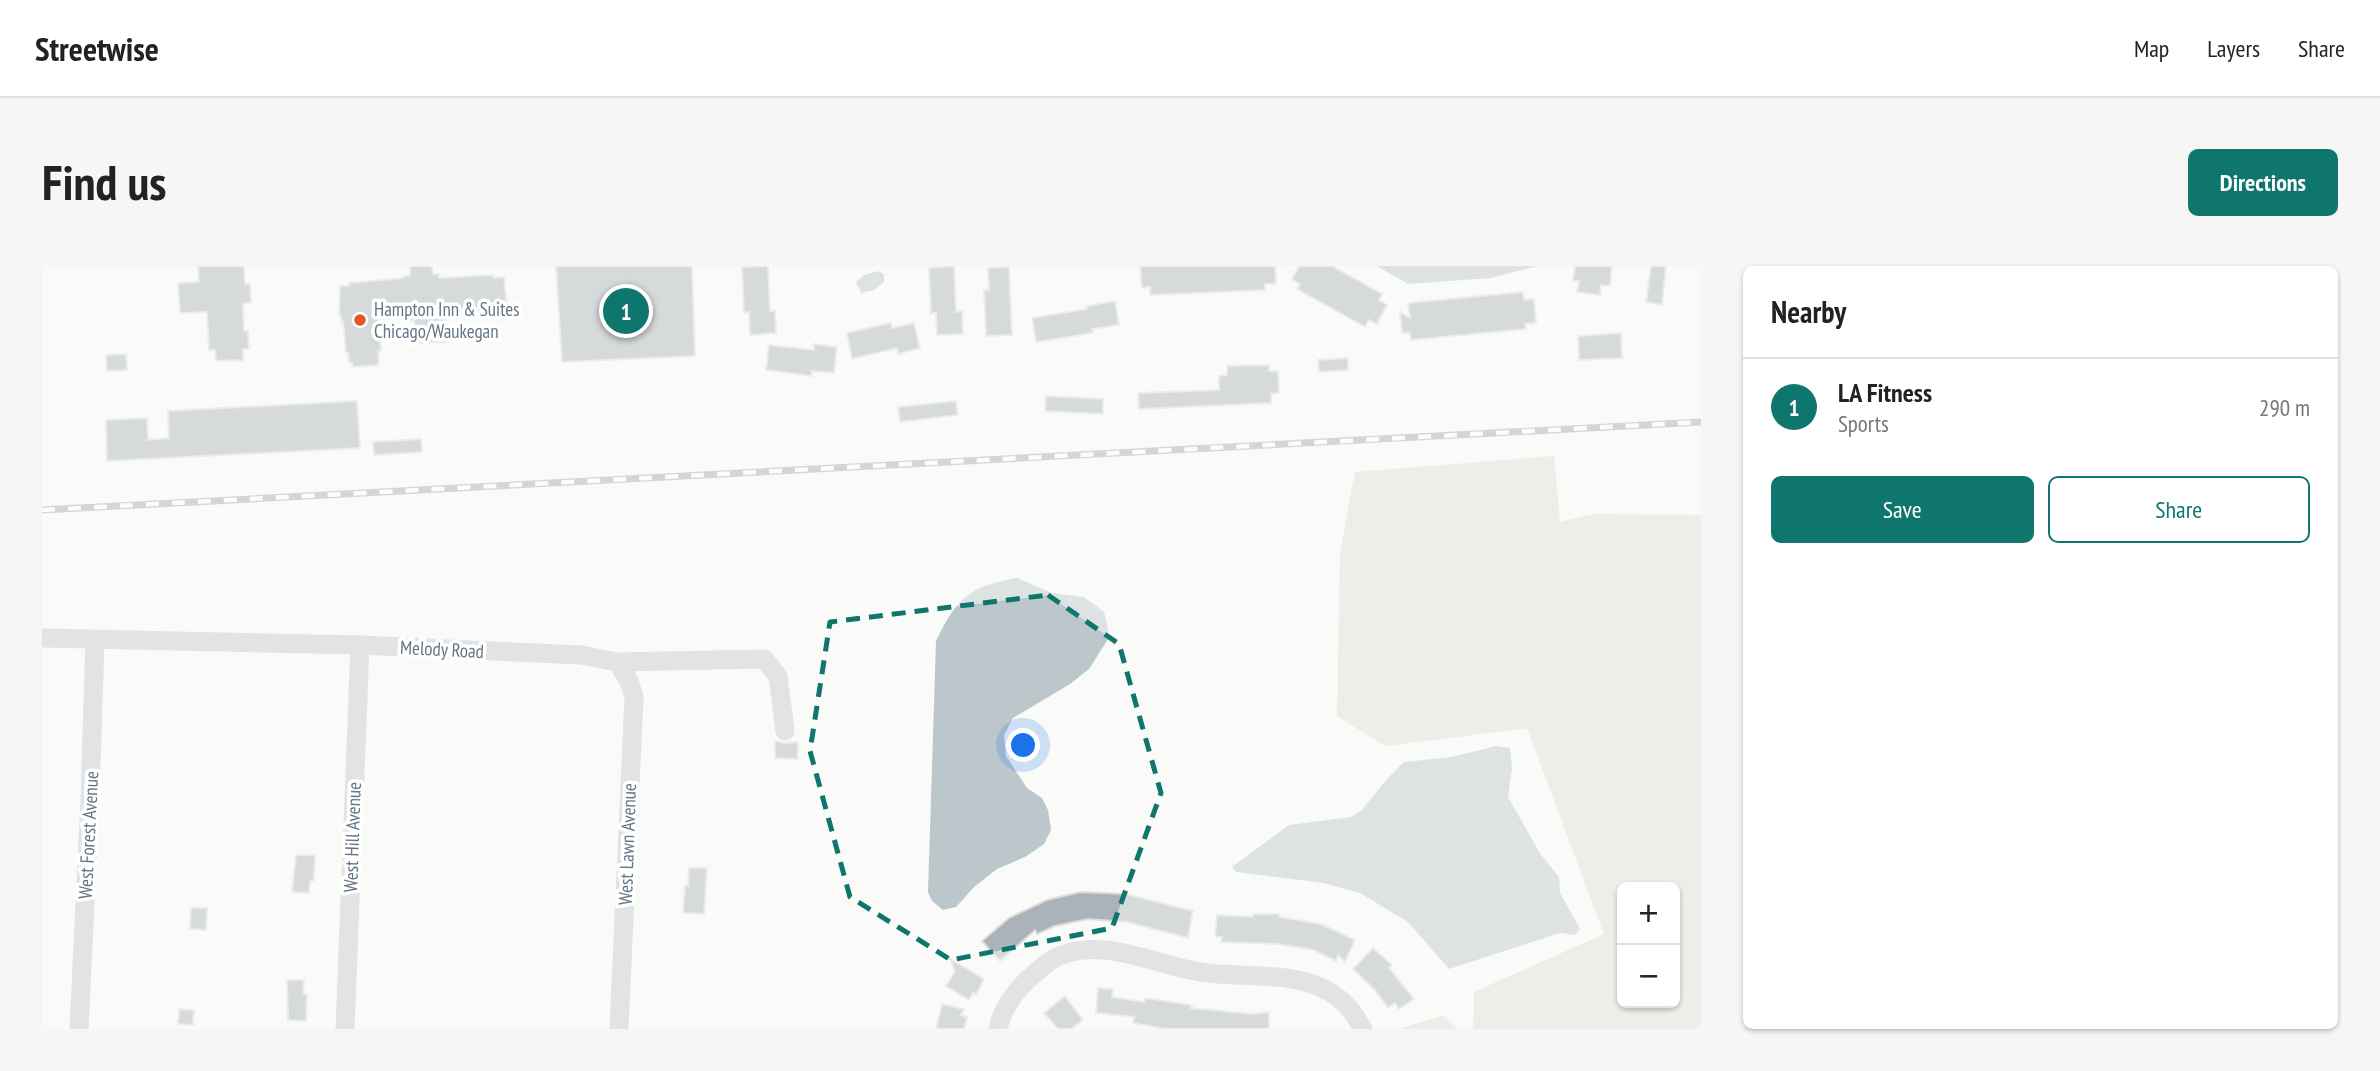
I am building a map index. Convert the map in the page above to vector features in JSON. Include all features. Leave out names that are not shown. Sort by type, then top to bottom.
[{"type":"street","name":"Melody Road","points":[[42,638],[360,645],[581,655],[617,662],[764,659],[778,676],[785,731]]},
{"type":"street","name":"West Forest Avenue","points":[[79,1029],[95,640]]},
{"type":"street","name":"West Hill Avenue","points":[[345,1029],[360,645]]},
{"type":"street","name":"West Lawn Avenue","points":[[617,662],[629,681],[634,697],[619,1029]]},
{"type":"street","points":[[998,1029],[1023,983],[1054,959],[1075,952],[1102,950],[1201,972],[1302,980],[1347,1005],[1363,1029]]},
{"type":"highlighted area","points":[[1048,595],[1119,644],[1161,793],[1112,928],[951,960],[850,897],[810,751],[830,622]]},
{"type":"shaded area","points":[[1377,266],[1538,266],[1491,278],[1408,284]]},
{"type":"shaded area","points":[[878,271],[884,274],[884,282],[874,290],[861,293],[856,282],[864,275]]},
{"type":"shaded area","points":[[1554,456],[1560,522],[1594,514],[1701,515],[1701,1029],[1473,1029],[1474,992],[1604,934],[1527,728],[1385,746],[1337,716],[1340,552],[1355,472]]},
{"type":"shaded area","points":[[1017,578],[1052,593],[1084,597],[1104,612],[1108,639],[1089,669],[1070,684],[1013,718],[1004,735],[1006,756],[1027,788],[1042,798],[1048,810],[1051,830],[1044,844],[1025,857],[997,869],[974,887],[956,907],[943,910],[932,901],[928,892],[936,641],[951,614],[966,596],[987,585]]},
{"type":"shaded area","points":[[1496,746],[1510,748],[1512,768],[1508,797],[1541,855],[1559,877],[1560,893],[1580,929],[1575,935],[1560,933],[1449,969],[1408,922],[1360,893],[1324,883],[1236,872],[1232,867],[1289,825],[1351,817],[1362,810],[1404,762],[1452,757]]},
{"type":"shaded area","points":[[1444,1015],[1458,1029],[1398,1029]]},
{"type":"building","points":[[198,266],[244,266],[245,284],[250,284],[251,302],[243,304],[244,331],[248,331],[249,349],[243,349],[243,360],[216,361],[215,350],[209,350],[207,312],[180,313],[178,283],[199,282]]},
{"type":"building","name":"Hampton Inn & Suites Chicago/Waukegan","points":[[410,266],[432,266],[433,274],[439,274],[439,278],[493,275],[493,278],[504,277],[507,306],[494,311],[446,314],[448,342],[416,343],[414,320],[379,319],[379,362],[377,365],[352,367],[346,353],[343,321],[339,316],[340,286],[404,278],[410,276]]},
{"type":"building","points":[[556,266],[692,266],[695,356],[562,362]]},
{"type":"building","points":[[768,266],[770,311],[775,310],[776,333],[750,335],[749,312],[744,313],[742,267]]},
{"type":"building","points":[[954,266],[956,312],[962,311],[963,334],[937,335],[936,313],[931,313],[929,268]]},
{"type":"building","points":[[1140,266],[1275,266],[1276,284],[1265,284],[1265,290],[1150,295],[1150,287],[1142,288]]},
{"type":"building","points":[[1299,266],[1332,266],[1382,294],[1379,300],[1387,305],[1377,324],[1369,320],[1365,327],[1297,289],[1300,284],[1292,279]]},
{"type":"building","points":[[1575,266],[1612,266],[1610,286],[1601,285],[1600,295],[1577,292],[1579,281],[1573,281]]},
{"type":"building","points":[[1651,266],[1666,266],[1662,305],[1646,302]]},
{"type":"building","points":[[1009,267],[1012,335],[986,336],[984,290],[989,290],[988,268]]},
{"type":"building","points":[[1523,292],[1524,300],[1534,299],[1536,323],[1525,324],[1526,329],[1411,340],[1410,333],[1402,333],[1400,312],[1410,318],[1408,303]]},
{"type":"building","points":[[1115,301],[1119,325],[1092,329],[1093,333],[1036,342],[1032,318],[1087,309],[1087,306]]},
{"type":"building","points":[[891,323],[892,328],[914,323],[920,348],[898,354],[897,348],[852,359],[847,333]]},
{"type":"building","points":[[1621,333],[1622,358],[1579,360],[1578,336]]},
{"type":"building","points":[[814,344],[837,347],[834,373],[812,371],[812,376],[766,370],[769,345],[814,350]]},
{"type":"building","points":[[126,354],[127,370],[107,371],[106,355]]},
{"type":"building","points":[[1348,358],[1348,370],[1319,372],[1318,360]]},
{"type":"building","points":[[1269,365],[1269,371],[1278,371],[1279,393],[1271,394],[1271,403],[1139,409],[1138,393],[1219,390],[1219,376],[1227,375],[1227,366]]},
{"type":"building","points":[[1046,396],[1103,399],[1103,414],[1045,411]]},
{"type":"building","points":[[357,401],[360,448],[107,461],[106,420],[147,418],[148,440],[169,438],[168,411]]},
{"type":"building","points":[[956,401],[958,415],[900,422],[898,407]]},
{"type":"building","points":[[421,439],[422,452],[374,455],[373,442]]},
{"type":"building","points":[[775,741],[798,742],[798,759],[775,758]]},
{"type":"building","points":[[296,855],[315,855],[314,880],[310,881],[309,893],[292,892]]},
{"type":"building","points":[[689,868],[707,868],[704,914],[683,913]]},
{"type":"building","points":[[1080,892],[1126,894],[1193,911],[1188,938],[1127,922],[1088,919],[1055,926],[1037,934],[1035,930],[1000,961],[982,941],[1009,918],[1047,900]]},
{"type":"building","points":[[191,908],[207,908],[206,930],[190,929]]},
{"type":"building","points":[[1253,914],[1279,914],[1279,917],[1321,924],[1355,940],[1345,962],[1338,955],[1336,961],[1314,950],[1278,944],[1221,942],[1222,937],[1215,936],[1217,915],[1253,917]]},
{"type":"building","points":[[1373,948],[1392,965],[1389,968],[1414,999],[1399,1009],[1395,1003],[1388,1008],[1375,990],[1353,969]]},
{"type":"building","points":[[950,959],[984,979],[976,995],[973,993],[969,1000],[946,986],[955,971]]},
{"type":"building","points":[[287,980],[304,980],[303,994],[307,994],[306,1021],[288,1020]]},
{"type":"building","points":[[1098,988],[1113,989],[1112,997],[1144,1002],[1145,998],[1192,1005],[1191,1008],[1254,1014],[1269,1012],[1269,1029],[1165,1029],[1133,1023],[1134,1017],[1096,1013]]},
{"type":"building","points":[[1065,996],[1083,1020],[1071,1029],[1058,1029],[1044,1013]]},
{"type":"building","points":[[942,1004],[964,1009],[961,1015],[967,1017],[964,1029],[936,1029]]},
{"type":"building","points":[[179,1009],[194,1010],[193,1025],[178,1024]]},
{"type":"railway","points":[[42,510],[1701,422]]},
{"type":"place","name":"LA Fitness","points":[[626,311]]},
{"type":"place","name":"Hampton Inn & Suites Chicago/Waukegan","points":[[360,320]]}]
